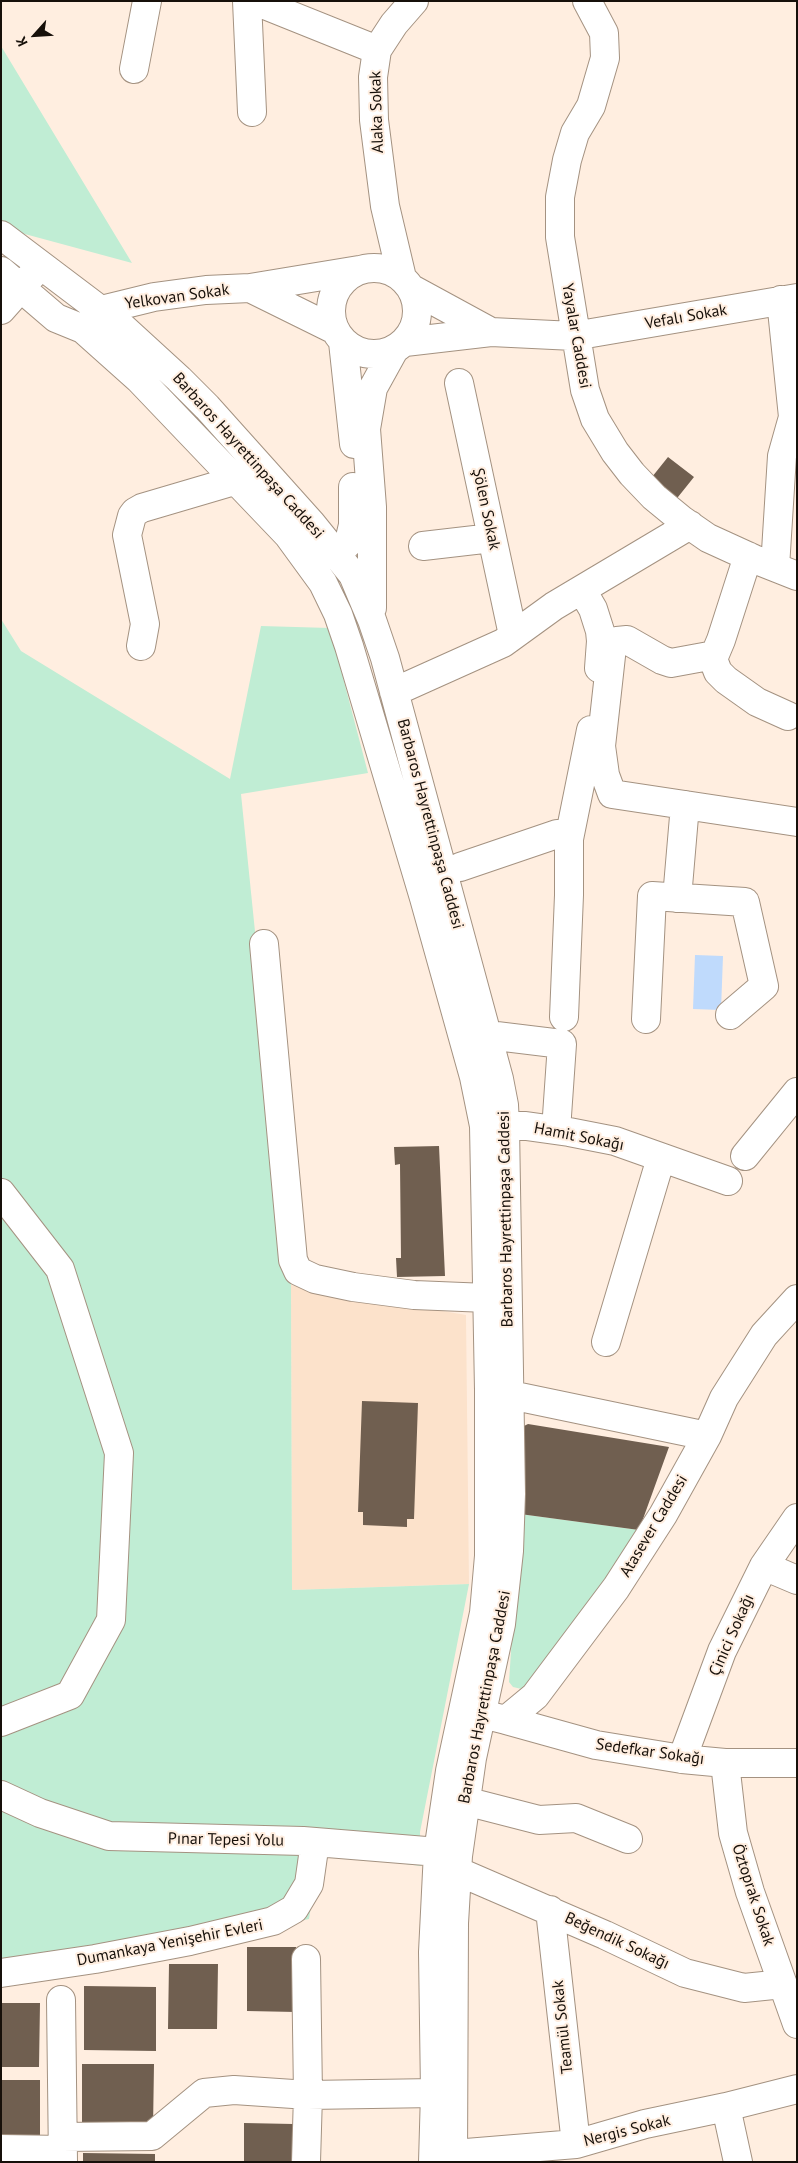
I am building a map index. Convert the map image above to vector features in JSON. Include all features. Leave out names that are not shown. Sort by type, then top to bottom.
[{"type":"street","points":[[134,69],[147,1]]},
{"type":"street","points":[[248,1],[252,112]]},
{"type":"street","points":[[255,1],[377,50]]},
{"type":"street","name":"Alaka Sokak","points":[[385,206],[374,120],[373,77],[377,50],[394,24],[414,1]]},
{"type":"street","name":"Yayalar Caddesi","points":[[587,1],[604,33],[605,58],[591,106],[575,133],[560,197],[560,237],[572,305],[574,336],[584,390],[600,427],[632,474],[654,497],[708,538],[786,572]]},
{"type":"street","points":[[365,269],[382,228],[385,206]]},
{"type":"street","points":[[372,620],[372,507],[366,430],[373,388],[400,346],[414,330],[417,317],[417,302],[407,283],[385,206]]},
{"type":"street","name":"Barbaros Hayrettinpaşa Caddesi","points":[[1,235],[40,265],[92,319],[140,379],[288,535],[323,582],[338,614],[443,963],[474,1077],[495,1126],[499,1392],[484,1613],[450,1771],[454,1922],[447,2159]]},
{"type":"street","points":[[1,310],[11,280],[40,265]]},
{"type":"street","points":[[336,555],[349,542],[353,525],[354,438],[339,336],[331,316],[332,302],[337,288],[347,278],[365,269],[389,270],[407,283],[491,332]]},
{"type":"street","name":"Yelkovan Sokak","points":[[92,319],[154,297],[206,290],[250,288],[365,269]]},
{"type":"street","name":"Barbaros Hayrettinpaşa Caddesi","points":[[11,280],[56,318],[92,319],[145,347],[207,407],[311,523],[353,575],[372,620],[394,692],[488,1035],[504,1105],[495,1126],[487,1298],[511,1494],[507,1575],[501,1624],[494,1717],[465,1801],[433,1952],[435,2093],[447,2159]]},
{"type":"street","points":[[250,288],[339,336],[354,350],[367,354],[381,355],[400,346]]},
{"type":"street","points":[[786,572],[782,456],[793,417],[789,299]]},
{"type":"street","name":"Vefalı Sokak","points":[[400,346],[491,332],[574,336],[789,299]]},
{"type":"street","name":"Şölen Sokak","points":[[459,383],[514,635]]},
{"type":"street","points":[[141,646],[145,624],[127,535],[132,516],[142,508],[237,480]]},
{"type":"street","points":[[394,692],[503,643],[554,606],[690,525]]},
{"type":"street","points":[[423,546],[492,538]]},
{"type":"street","points":[[748,556],[713,659],[718,672],[726,680],[762,705],[788,716]]},
{"type":"street","points":[[564,1017],[570,834],[591,728],[601,641],[595,615],[582,590]]},
{"type":"street","points":[[713,659],[702,656],[671,663],[662,660],[646,649],[627,640],[618,641],[612,647],[601,746],[605,775],[612,794],[797,822]]},
{"type":"street","points":[[677,898],[685,805]]},
{"type":"street","points":[[460,867],[557,834],[570,834]]},
{"type":"street","points":[[646,1019],[652,896],[745,902],[764,986],[730,1015]]},
{"type":"street","points":[[264,944],[293,1260],[298,1271],[315,1279],[353,1287],[414,1295],[487,1298]]},
{"type":"street","points":[[488,1035],[562,1044],[556,1130]]},
{"type":"street","points":[[745,1156],[797,1092]]},
{"type":"street","name":"Hamit Sokağı","points":[[495,1126],[526,1126],[615,1141],[728,1182]]},
{"type":"street","points":[[606,1342],[661,1158]]},
{"type":"street","points":[[1,1193],[60,1269],[119,1453],[111,1620],[70,1695],[1,1722]]},
{"type":"street","name":"Atasever Caddesi","points":[[494,1717],[535,1696],[616,1588],[663,1515],[707,1436],[724,1398],[764,1334],[797,1299]]},
{"type":"street","points":[[499,1392],[707,1436]]},
{"type":"street","name":"Çinici Sokağı","points":[[682,1759],[722,1651],[764,1566],[797,1518]]},
{"type":"street","points":[[764,1566],[797,1580]]},
{"type":"street","name":"Sedefkar Sokağı","points":[[494,1717],[596,1745],[682,1759],[725,1763],[796,1764]]},
{"type":"street","name":"Öztoprak Sokak","points":[[725,1763],[733,1833],[750,1892],[797,2024]]},
{"type":"street","name":"Pınar Tepesi Yolu","points":[[1,1795],[40,1814],[109,1836],[315,1842],[451,1860]]},
{"type":"street","points":[[465,1801],[539,1820],[576,1818],[628,1839]]},
{"type":"street","name":"Dumankaya Yenişehir Evleri","points":[[1,1974],[171,1945],[273,1922],[294,1909],[309,1884],[315,1842]]},
{"type":"street","name":"Beğendik Sokağı","points":[[451,1860],[550,1910],[685,1973],[744,1988],[783,1984]]},
{"type":"street","name":"Teamül Sokak","points":[[550,1910],[581,2149]]},
{"type":"street","points":[[306,1959],[308,2095],[306,2162]]},
{"type":"street","points":[[61,2000],[63,2150]]},
{"type":"street","name":"Nergis Sokak","points":[[447,2159],[581,2149],[645,2124],[726,2107],[797,2089]]},
{"type":"street","points":[[1,2149],[63,2150],[152,2136],[204,2093],[234,2090],[308,2095],[435,2093]]},
{"type":"street","points":[[726,2107],[738,2162]]},
{"type":"shaded area","points":[[291,1285],[466,1315],[469,1584],[292,1590]]},
{"type":"green space","points":[[1,46],[132,263],[10,230],[1,223]]},
{"type":"green space","points":[[1,619],[21,651],[230,779],[261,626],[330,628],[368,773],[241,794],[291,1285],[292,1590],[469,1584],[420,1832],[421,1866],[319,1853],[309,1919],[1,1984]]},
{"type":"green space","points":[[520,1514],[639,1530],[622,1565],[526,1690],[513,1687],[509,1682]]},
{"type":"water","points":[[695,955],[723,956],[721,1010],[693,1009]]},
{"type":"building","points":[[668,457],[694,477],[674,502],[648,482]]},
{"type":"building","points":[[439,1146],[445,1276],[397,1277],[396,1258],[401,1258],[400,1164],[395,1165],[394,1147]]},
{"type":"building","points":[[362,1401],[418,1403],[414,1519],[407,1519],[407,1527],[363,1525],[363,1512],[358,1512]]},
{"type":"building","points":[[528,1424],[669,1447],[639,1530],[520,1514],[524,1426]]},
{"type":"building","points":[[247,1947],[296,1947],[296,2012],[247,2011]]},
{"type":"building","points":[[169,1964],[218,1964],[217,2029],[168,2029]]},
{"type":"building","points":[[84,1986],[156,1987],[156,2051],[84,2050]]},
{"type":"building","points":[[1,2003],[40,2003],[39,2067],[1,2067]]},
{"type":"building","points":[[82,2064],[154,2064],[153,2128],[82,2127]]},
{"type":"building","points":[[1,2080],[40,2080],[40,2144],[1,2144]]},
{"type":"building","points":[[244,2123],[293,2124],[293,2162],[244,2162]]},
{"type":"building","points":[[83,2153],[155,2154],[155,2162],[83,2162]]}]
